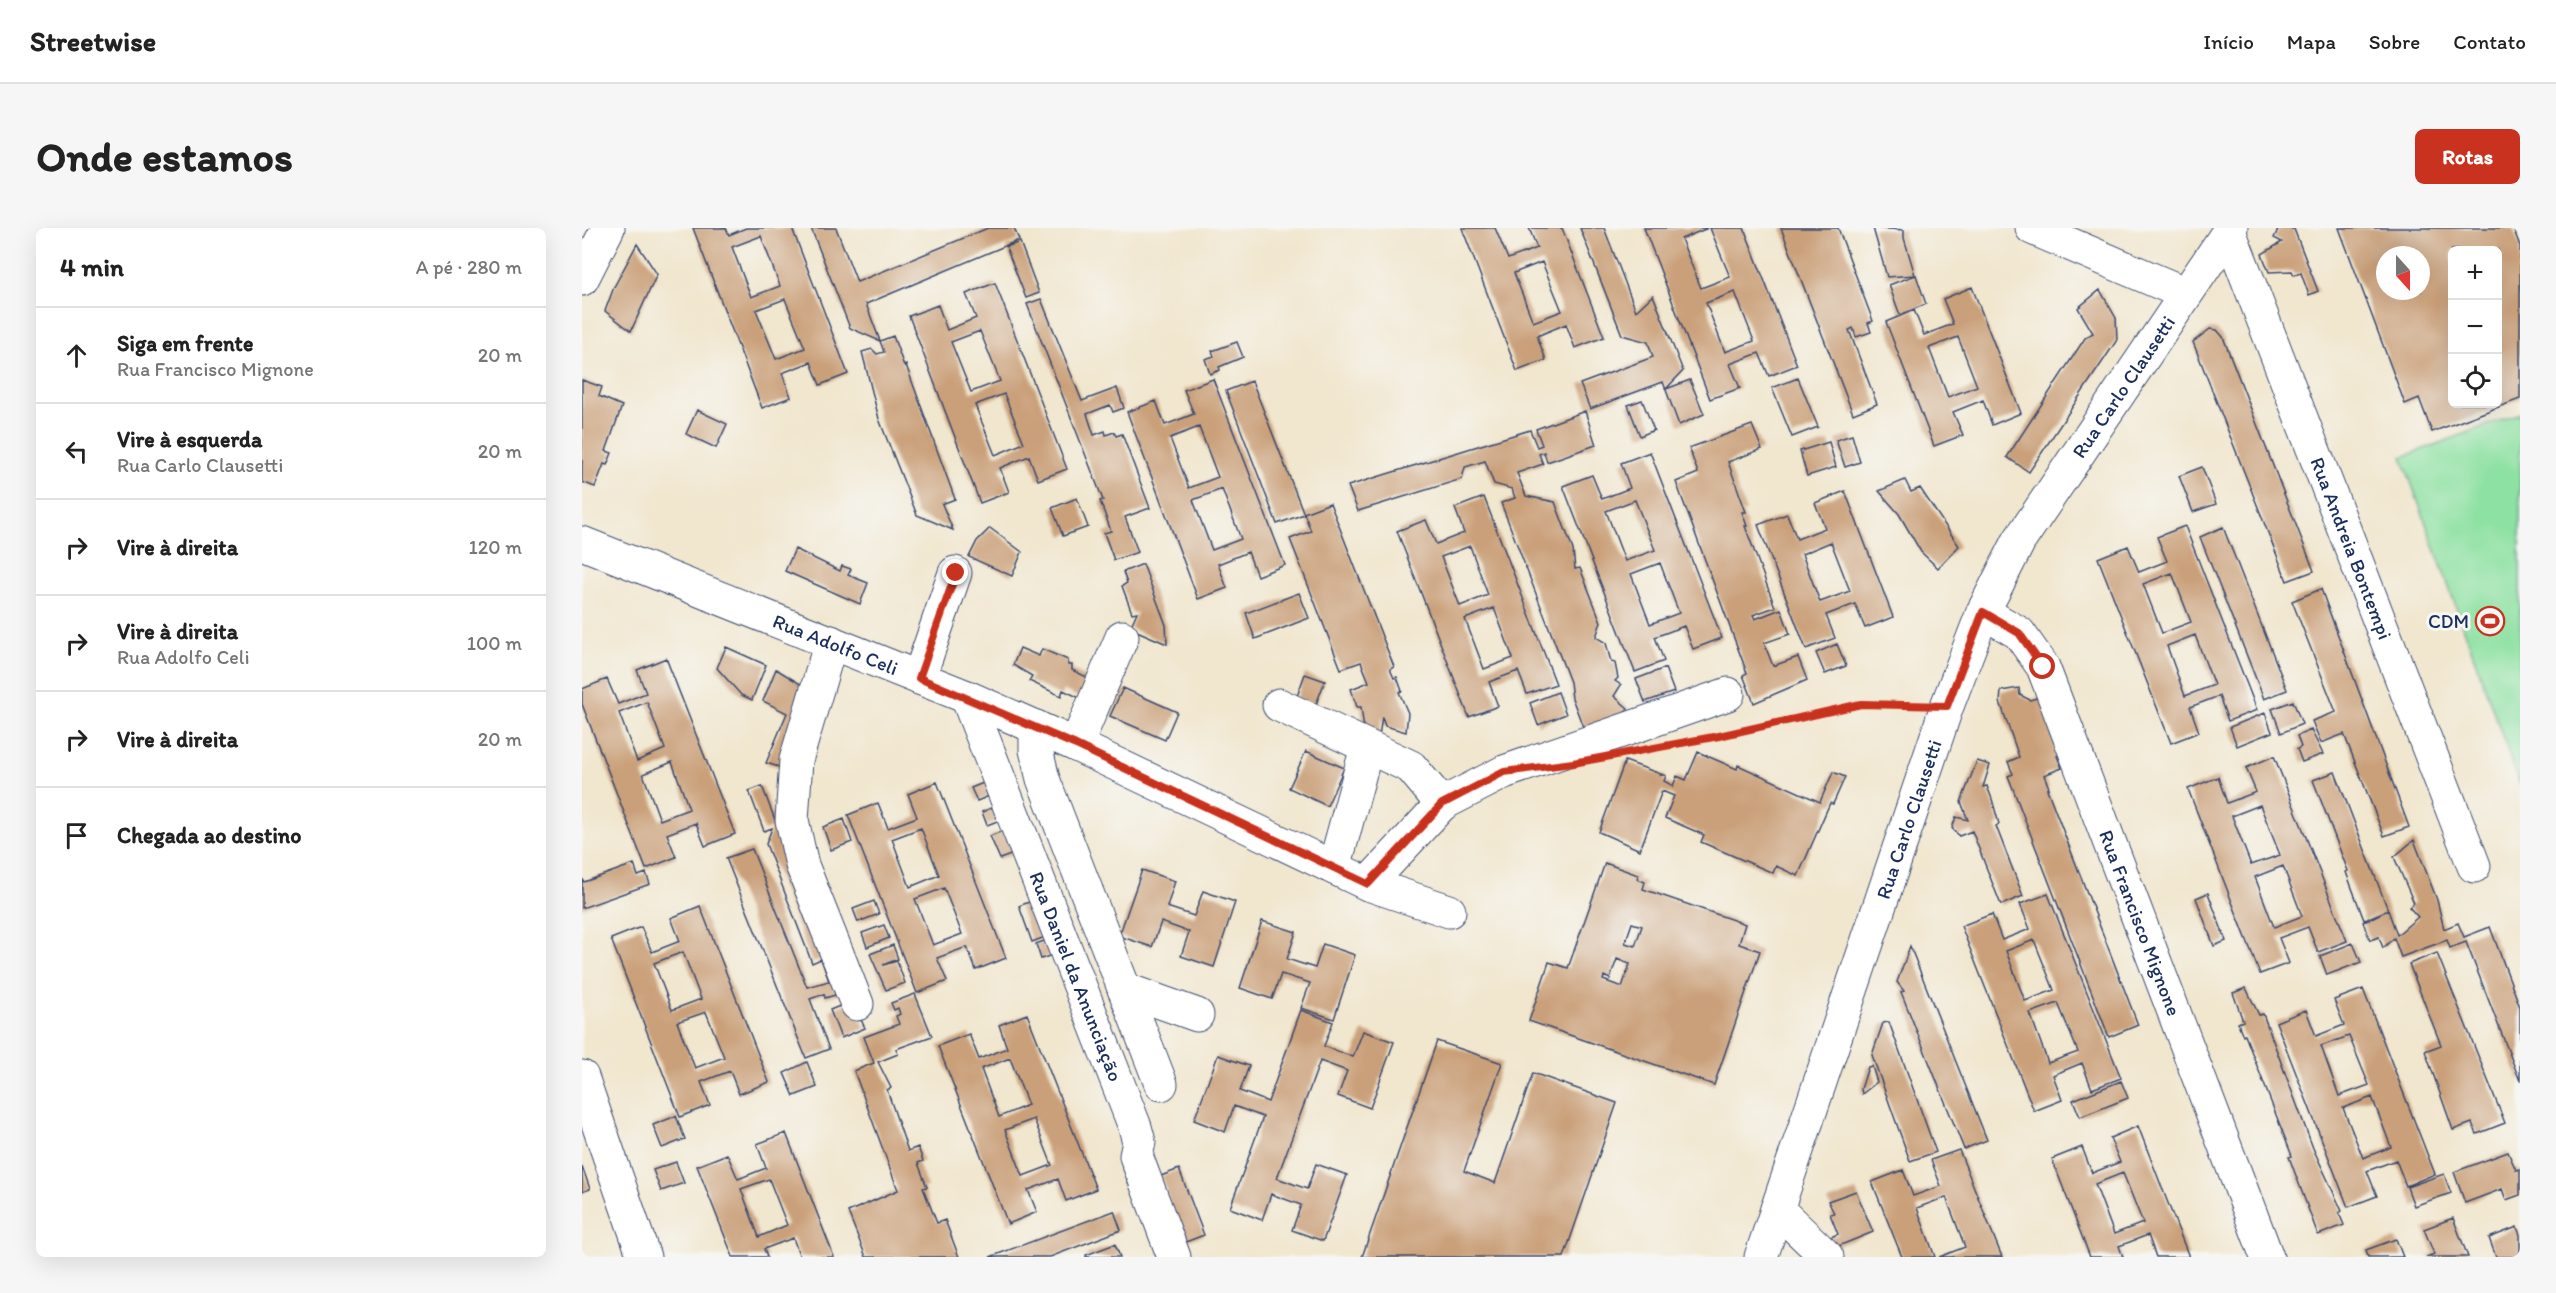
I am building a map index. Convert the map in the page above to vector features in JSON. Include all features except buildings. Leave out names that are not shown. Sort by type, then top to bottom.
[{"type":"street","points":[[582,279],[608,228]]},
{"type":"street","points":[[2032,228],[2184,293]]},
{"type":"street","name":"Rua Carlo Clausetti","points":[[1761,1257],[1947,706],[1983,612],[2019,541],[2184,293],[2230,230]]},
{"type":"street","name":"Rua Andreia Bontempi","points":[[2230,230],[2474,867]]},
{"type":"street","name":"Rua Adolfo Celi","points":[[582,543],[967,697],[1076,745],[1368,884],[1449,911]]},
{"type":"street","points":[[919,678],[956,573]]},
{"type":"street","name":"Rua Francisco Mignone","points":[[1983,612],[2019,633],[2043,667],[2266,1257]]},
{"type":"street","points":[[1076,745],[1122,637]]},
{"type":"street","points":[[831,642],[796,760],[792,820],[802,865],[857,1004]]},
{"type":"street","points":[[1368,884],[1442,804],[1504,772],[1728,694]]},
{"type":"street","name":"Rua Daniel da Anunciação","points":[[967,697],[1136,1127],[1140,1142],[1136,1156],[1174,1257]]},
{"type":"street","points":[[1279,705],[1411,767],[1442,804]]},
{"type":"street","points":[[1036,727],[1036,750],[1043,779],[1161,1084]]},
{"type":"street","points":[[1334,868],[1367,747]]},
{"type":"street","points":[[1124,989],[1197,1015]]},
{"type":"street","points":[[582,1077],[644,1257]]},
{"type":"street","points":[[1777,1209],[1827,1257]]},
{"type":"path","points":[[1708,738],[1861,704],[1947,706]]},
{"type":"green space","name":"CDM","points":[[2520,413],[2520,785],[2402,457]]},
{"type":"place","name":"CDM","points":[[2490,621]]},
{"type":"route","points":[[956,573],[919,678],[1076,745],[1368,884],[1442,804],[1504,772],[1573,763],[1719,736],[1861,704],[1947,706],[1983,612],[2019,633],[2043,667]]}]
